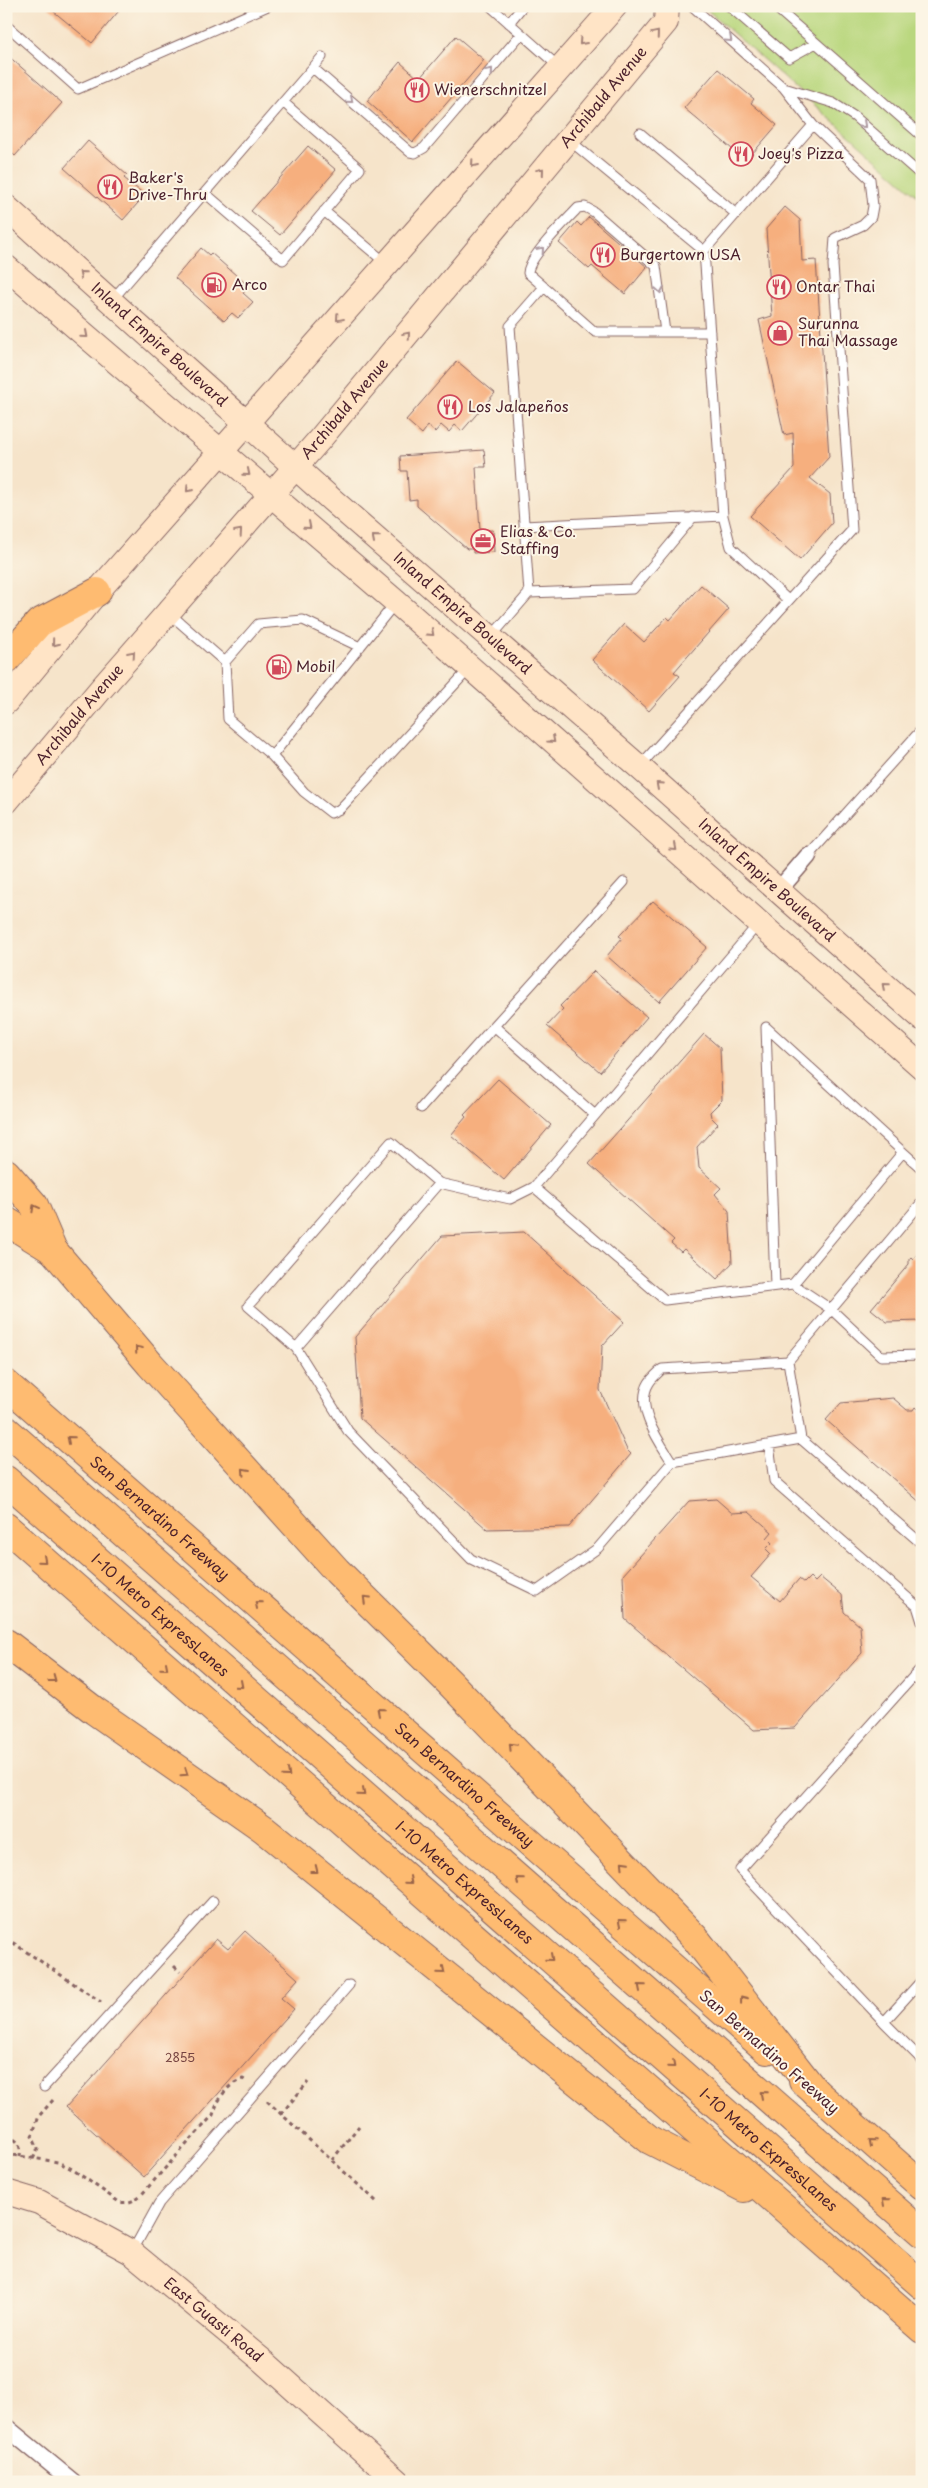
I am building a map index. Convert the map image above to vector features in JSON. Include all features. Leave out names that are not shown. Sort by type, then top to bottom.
[{"type":"highway","points":[[6,660],[39,623],[97,592]]},
{"type":"highway","points":[[6,1173],[34,1205],[52,1250]]},
{"type":"highway","points":[[6,1221],[52,1250],[278,1508],[337,1571],[450,1683],[695,1938],[816,2092]]},
{"type":"highway","name":"San Bernardino Freeway","points":[[6,1384],[922,2186]]},
{"type":"highway","points":[[6,1430],[922,2233]]},
{"type":"highway","name":"I-10 Metro ExpressLanes","points":[[6,1480],[922,2285]]},
{"type":"highway","points":[[6,1527],[779,2206],[922,2329]]},
{"type":"highway","points":[[6,1643],[95,1711],[264,1829],[650,2140],[779,2206]]},
{"type":"main road","points":[[6,702],[97,592],[222,453],[559,67],[615,6]]},
{"type":"main road","name":"Archibald Avenue","points":[[6,802],[295,465],[320,439],[666,22],[667,6]]},
{"type":"main road","name":"Inland Empire Boulevard","points":[[6,207],[489,639],[639,767],[922,1018]]},
{"type":"main road","points":[[6,267],[396,602],[922,1067]]},
{"type":"main road","name":"East Guasti Road","points":[[6,2192],[39,2202],[132,2252],[264,2362],[398,2482]]},
{"type":"street","points":[[778,891],[808,856]]},
{"type":"street","points":[[6,2427],[74,2482]]},
{"type":"lane","points":[[6,25],[78,90],[268,6]]},
{"type":"lane","points":[[490,6],[559,67]]},
{"type":"lane","points":[[509,23],[523,6]]},
{"type":"lane","points":[[639,767],[787,599],[808,581],[852,530],[833,265],[835,238],[864,225],[871,217],[873,206],[870,180],[813,125],[784,88],[692,6]]},
{"type":"lane","points":[[730,6],[789,58],[816,43]]},
{"type":"lane","points":[[774,6],[922,136]]},
{"type":"lane","points":[[313,68],[410,152],[415,153],[424,148],[521,34]]},
{"type":"lane","points":[[112,300],[322,57]]},
{"type":"lane","points":[[784,88],[833,103],[848,112],[922,176]]},
{"type":"lane","points":[[205,193],[283,260],[360,169],[283,102]]},
{"type":"lane","points":[[787,599],[730,547],[724,516],[704,251],[813,125]]},
{"type":"lane","points":[[640,132],[736,214]]},
{"type":"lane","points":[[568,140],[704,251]]},
{"type":"lane","points":[[665,332],[656,266],[594,212],[585,207],[578,208],[534,257],[528,268],[528,273],[594,332],[665,332],[710,332]]},
{"type":"lane","points":[[324,211],[387,264]]},
{"type":"lane","points":[[489,639],[529,592],[510,326],[544,287]]},
{"type":"lane","points":[[524,526],[724,516]]},
{"type":"lane","points":[[529,592],[633,589],[694,517]]},
{"type":"lane","points":[[272,756],[396,602]]},
{"type":"lane","points":[[168,612],[225,662]]},
{"type":"lane","points":[[360,647],[303,620],[258,624],[225,662],[228,719],[272,756],[304,792],[331,813],[340,809],[470,668]]},
{"type":"lane","points":[[808,856],[922,729]]},
{"type":"lane","points":[[421,1108],[624,882]]},
{"type":"lane","points":[[759,923],[534,1187],[510,1199],[439,1183],[390,1142],[248,1306],[296,1348],[348,1430],[471,1559],[537,1591],[598,1548],[672,1462],[801,1439]]},
{"type":"lane","points":[[494,1026],[595,1115]]},
{"type":"lane","points":[[775,1286],[766,1028],[922,1169]]},
{"type":"lane","points":[[793,1284],[903,1152]]},
{"type":"lane","points":[[296,1348],[439,1183]]},
{"type":"lane","points":[[534,1187],[665,1300],[793,1284],[832,1310],[881,1356],[922,1355]]},
{"type":"lane","points":[[672,1462],[659,1441],[645,1411],[648,1385],[662,1368],[788,1362],[922,1202]]},
{"type":"lane","points":[[788,1362],[801,1439],[922,1544]]},
{"type":"lane","points":[[769,1446],[774,1481],[917,1606],[922,1622]]},
{"type":"lane","points":[[922,1667],[740,1870],[922,2060]]},
{"type":"lane","points":[[914,1676],[922,1684]]},
{"type":"lane","points":[[44,2087],[213,1901]]},
{"type":"lane","points":[[884,2022],[922,1980]]},
{"type":"lane","points":[[132,2252],[159,2203],[349,1985]]},
{"type":"path","points":[[6,1938],[114,2010]]},
{"type":"path","points":[[167,1972],[173,1966],[180,1972]]},
{"type":"path","points":[[6,2154],[58,2162],[72,2169],[113,2199],[126,2204],[142,2194],[213,2115],[217,2101],[234,2082],[244,2079],[378,2202]]},
{"type":"path","points":[[281,2114],[308,2082]]},
{"type":"path","points":[[33,2158],[38,2149],[32,2136],[39,2116],[59,2094]]},
{"type":"path","points":[[332,2160],[359,2126]]},
{"type":"path","points":[[6,2138],[13,2138],[18,2142],[21,2148],[20,2157]]},
{"type":"green space","points":[[706,6],[922,6],[922,200],[705,8]]},
{"type":"building","points":[[47,6],[123,6],[92,43]]},
{"type":"building","name":"Wienerschnitzel","points":[[456,36],[484,60],[413,142],[367,101],[400,62],[419,79]]},
{"type":"building","points":[[6,54],[62,103],[15,156],[6,148]]},
{"type":"building","points":[[718,69],[754,99],[751,103],[777,125],[746,161],[684,108]]},
{"type":"building","name":"Baker's Drive-Thru","points":[[88,141],[127,175],[124,178],[145,195],[123,220],[64,168]]},
{"type":"building","points":[[308,146],[336,170],[280,235],[251,211]]},
{"type":"building","points":[[785,207],[800,220],[802,261],[816,260],[829,457],[810,478],[830,494],[832,523],[800,560],[750,516],[794,468],[793,433],[784,435],[759,320],[772,316],[766,229]]},
{"type":"building","name":"Burgertown USA","points":[[589,217],[647,267],[625,294],[592,266],[589,269],[559,243],[577,222],[581,226]]},
{"type":"building","name":"Arco","points":[[201,248],[209,255],[211,253],[246,284],[247,288],[243,293],[253,302],[238,318],[232,313],[224,321],[175,278]]},
{"type":"building","name":"Los Jalapeños","points":[[457,361],[495,393],[462,431],[455,425],[449,432],[441,425],[435,432],[428,426],[422,434],[406,420]]},
{"type":"building","points":[[484,450],[486,467],[476,467],[480,531],[493,530],[494,552],[473,553],[473,549],[467,549],[417,506],[417,499],[409,500],[407,471],[401,471],[400,456]]},
{"type":"building","points":[[701,585],[729,609],[674,672],[680,676],[649,711],[592,660],[624,624],[644,642],[667,617],[670,620]]},
{"type":"building","points":[[653,901],[707,947],[659,1002],[607,956],[622,938],[619,936]]},
{"type":"building","points":[[594,971],[647,1017],[600,1072],[547,1026],[563,1009],[560,1006]]},
{"type":"building","points":[[704,1034],[720,1048],[722,1100],[710,1112],[711,1117],[718,1124],[697,1147],[699,1168],[721,1188],[715,1194],[729,1211],[732,1263],[717,1279],[684,1249],[681,1252],[671,1243],[674,1240],[589,1164]]},
{"type":"building","points":[[498,1079],[551,1125],[504,1180],[451,1135],[466,1117],[464,1115]]},
{"type":"building","points":[[524,1232],[624,1322],[602,1346],[600,1390],[627,1450],[631,1454],[569,1527],[487,1529],[360,1418],[355,1337],[442,1236]]},
{"type":"building","points":[[922,1249],[922,1321],[887,1322],[871,1309],[909,1264],[909,1259],[911,1257],[913,1259]]},
{"type":"building","points":[[893,1398],[907,1410],[913,1410],[915,1407],[922,1413],[922,1504],[826,1420],[841,1403]]},
{"type":"building","points":[[716,1499],[732,1513],[749,1512],[772,1532],[767,1538],[772,1543],[766,1549],[771,1554],[751,1577],[780,1601],[799,1579],[804,1583],[810,1577],[815,1582],[820,1577],[842,1595],[844,1612],[860,1626],[862,1653],[795,1728],[754,1730],[625,1619],[623,1575],[689,1501]]},
{"type":"building","points":[[245,1931],[298,1979],[281,1998],[294,2009],[144,2177],[66,2107],[216,1939],[228,1949]]},
{"type":"place","name":"Wienerschnitzel","points":[[417,90]]},
{"type":"place","name":"Joey's Pizza","points":[[741,154]]},
{"type":"place","name":"Baker's Drive-Thru","points":[[110,187]]},
{"type":"place","name":"Burgertown USA","points":[[603,255]]},
{"type":"place","name":"Arco","points":[[214,285]]},
{"type":"place","name":"Ontar Thai","points":[[779,287]]},
{"type":"place","name":"Surunna Thai Massage","points":[[780,333]]},
{"type":"place","name":"Los Jalapeños","points":[[450,407]]},
{"type":"place","name":"Elias & Co. Staffing","points":[[483,541]]},
{"type":"place","name":"Mobil","points":[[279,667]]}]
